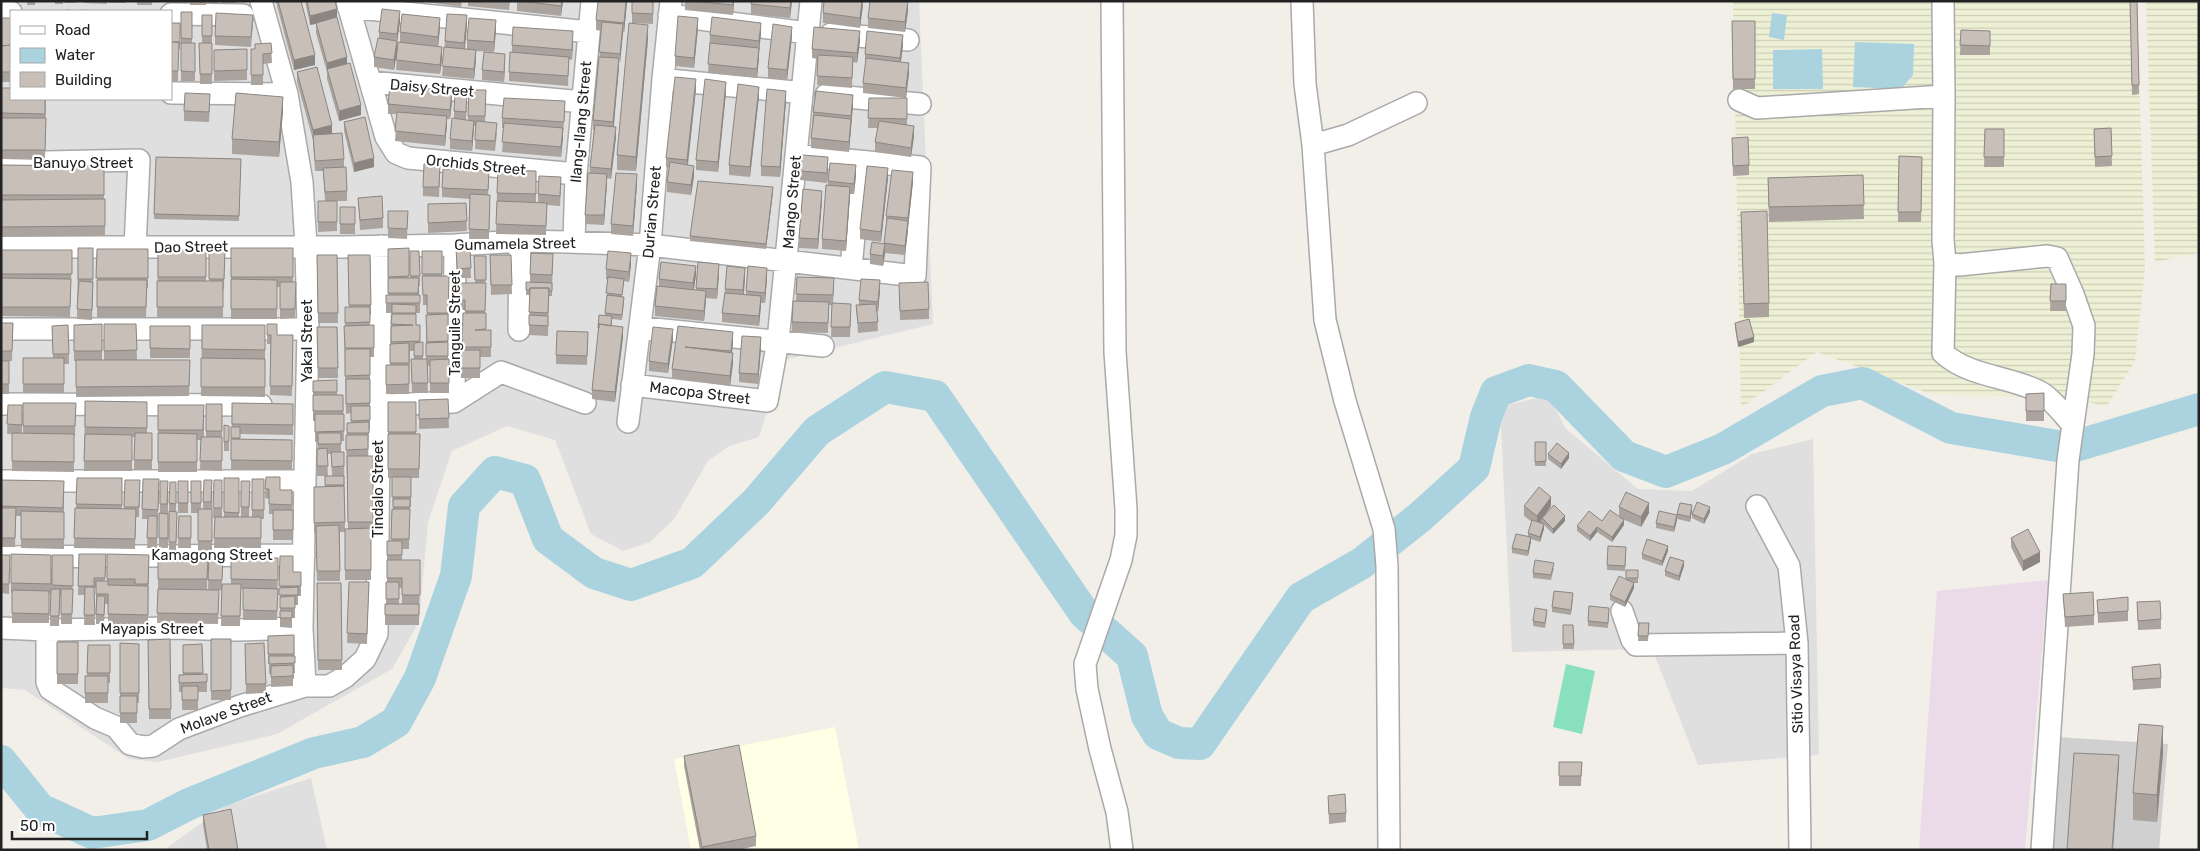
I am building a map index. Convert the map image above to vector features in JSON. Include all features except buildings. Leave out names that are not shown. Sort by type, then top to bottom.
[{"type":"street","name":"Ilang-Ilang Street","points":[[574,242],[576,174],[592,1]]},
{"type":"street","name":"Mango Street","points":[[767,401],[778,341],[787,260],[811,1]]},
{"type":"street","points":[[1112,1],[1116,352],[1126,535],[1121,560],[1085,664],[1087,689],[1100,749],[1117,812],[1122,850]]},
{"type":"street","points":[[1302,1],[1305,84],[1313,145],[1325,320],[1345,401],[1384,529],[1387,566],[1389,850]]},
{"type":"street","points":[[1943,1],[1943,240],[1945,264],[1943,353],[1951,360],[1975,371],[2038,390],[2072,428]]},
{"type":"street","points":[[370,82],[348,4],[589,32]]},
{"type":"street","points":[[172,14],[263,8]]},
{"type":"street","name":"Yakal Street","points":[[263,8],[287,94],[302,182],[306,246],[308,329],[290,405],[304,481],[302,628],[305,686]]},
{"type":"street","points":[[670,8],[808,32],[908,40]]},
{"type":"street","name":"Durian Street","points":[[628,422],[650,245],[662,79],[670,8]]},
{"type":"street","points":[[662,79],[920,104]]},
{"type":"street","name":"Daisy Street","points":[[370,82],[584,102]]},
{"type":"street","name":"Orchids Street","points":[[370,82],[386,137],[396,153],[408,158],[576,174]]},
{"type":"street","points":[[172,93],[287,94]]},
{"type":"street","points":[[1739,100],[1757,108],[1944,96]]},
{"type":"street","points":[[1313,145],[1348,135],[1416,102]]},
{"type":"street","points":[[796,156],[861,162],[851,268]]},
{"type":"street","name":"Banuyo Street","points":[[1,163],[139,160],[135,248]]},
{"type":"street","name":"Gumamela Street","points":[[381,246],[455,245],[520,241],[650,245],[915,276],[920,167],[861,162]]},
{"type":"street","points":[[519,330],[520,241]]},
{"type":"street","name":"Tanguile Street","points":[[454,402],[455,245]]},
{"type":"street","name":"Dao Street","points":[[1,247],[381,246]]},
{"type":"street","name":"Tindalo Street","points":[[305,686],[329,686],[345,677],[365,658],[377,634],[381,246]]},
{"type":"street","points":[[1945,264],[1959,265],[2047,256],[2057,258],[2074,294],[2084,326],[2083,354],[2068,460],[2042,850]]},
{"type":"street","points":[[640,328],[823,346]]},
{"type":"street","points":[[1,329],[308,329]]},
{"type":"street","points":[[379,405],[454,402],[502,372],[585,403]]},
{"type":"street","name":"Macopa Street","points":[[632,385],[767,401]]},
{"type":"street","points":[[1,404],[290,405]]},
{"type":"street","points":[[1,481],[304,481]]},
{"type":"street","name":"Sitio Visaya Road","points":[[1757,506],[1789,566],[1797,643],[1800,850]]},
{"type":"street","name":"Kamagong Street","points":[[1,557],[304,555]]},
{"type":"street","points":[[1622,611],[1632,640],[1636,645],[1797,643]]},
{"type":"street","name":"Mayapis Street","points":[[1,628],[47,630],[175,628],[237,630],[302,628]]},
{"type":"street","name":"Molave Street","points":[[47,630],[47,682],[50,690],[95,718],[116,727],[130,744],[143,747],[153,746],[179,729],[240,706],[305,686]]},
{"type":"shaded area","points":[[1,1],[919,1],[933,324],[784,360],[759,437],[729,446],[708,461],[674,519],[650,542],[623,551],[591,534],[555,440],[507,426],[452,451],[428,522],[419,622],[392,669],[277,734],[158,762],[129,759],[25,690],[1,688]]},
{"type":"shaded area","points":[[1733,1],[2137,1],[2145,269],[2135,361],[2107,406],[2061,397],[1934,395],[1817,352],[1741,408]]},
{"type":"shaded area","points":[[2146,1],[2199,1],[2199,253],[2155,262]]},
{"type":"shaded area","points":[[1549,395],[1565,428],[1638,489],[1692,491],[1752,454],[1813,439],[1819,755],[1698,765],[1652,649],[1512,652],[1500,407]]},
{"type":"shaded area","points":[[2048,580],[2025,850],[1919,850],[1937,591]]},
{"type":"shaded area","points":[[835,727],[859,850],[691,850],[674,759]]},
{"type":"shaded area","points":[[2056,737],[2168,744],[2159,850],[2048,850]]},
{"type":"shaded area","points":[[311,778],[327,850],[164,850],[225,806]]},
{"type":"green space","points":[[1566,664],[1595,671],[1582,734],[1553,727]]},
{"type":"water","points":[[1772,13],[1787,15],[1784,40],[1769,37]]},
{"type":"water","points":[[1855,42],[1914,44],[1913,75],[1901,89],[1853,87]]},
{"type":"water","points":[[1822,49],[1823,89],[1773,89],[1773,50]]},
{"type":"waterway","points":[[1,761],[40,809],[92,833],[148,825],[189,804],[314,753],[363,742],[396,722],[420,678],[456,576],[464,506],[495,472],[525,480],[548,539],[594,573],[631,585],[692,563],[756,502],[817,431],[885,387],[935,396],[1084,613],[1132,656],[1147,716],[1158,734],[1179,743],[1200,744],[1301,598],[1362,563],[1420,517],[1474,468],[1486,417],[1496,392],[1529,380],[1556,386],[1624,456],[1666,472],[1723,449],[1822,391],[1863,383],[1951,428],[2069,448],[2199,409]]}]
